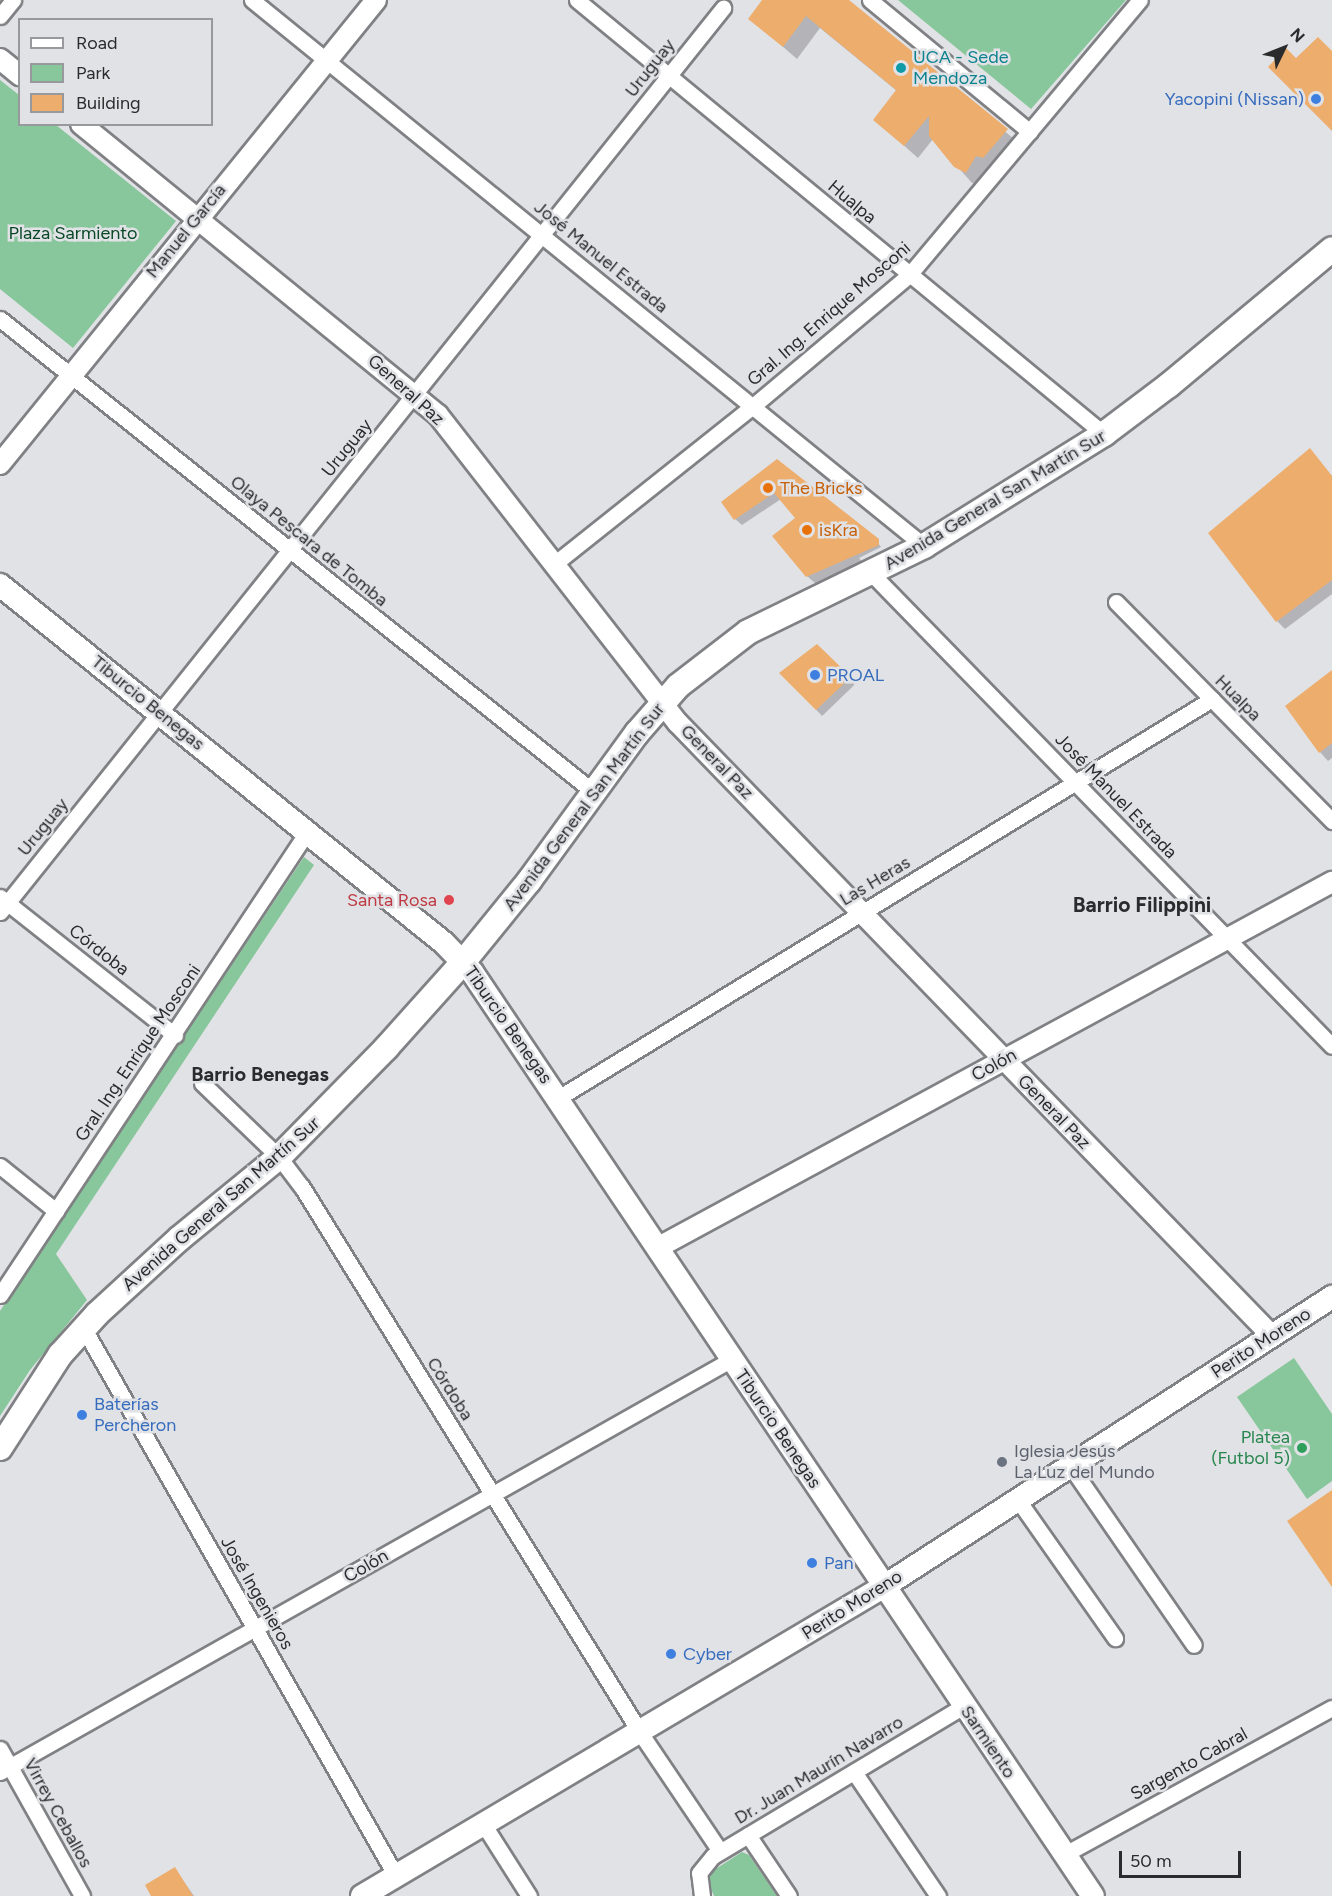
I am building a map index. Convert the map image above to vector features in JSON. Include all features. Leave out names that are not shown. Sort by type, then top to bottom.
[{"type":"main road","name":"Avenida General San Martín Sur","points":[[0,1448],[60,1355],[84,1329],[180,1238],[279,1157],[386,1048],[464,962],[661,704],[709,660],[748,632],[924,546],[1104,434],[1169,385],[1332,249]]},
{"type":"main road","name":"Tiburcio Benegas","points":[[0,585],[307,832],[464,962],[558,1098],[883,1587]]},
{"type":"main road","name":"Perito Moreno","points":[[362,1896],[641,1734],[883,1587],[1332,1297]]},
{"type":"main road","name":"Sarmiento","points":[[883,1587],[1093,1896]]},
{"type":"street","points":[[0,16],[13,0]]},
{"type":"street","name":"José Manuel Estrada","points":[[252,0],[544,234],[924,546]]},
{"type":"street","name":"Manuel García","points":[[0,464],[196,218],[376,0]]},
{"type":"street","name":"Hualpa","points":[[577,0],[1104,434]]},
{"type":"street","points":[[870,0],[1030,132]]},
{"type":"street","name":"Gral. Ing. Enrique Mosconi","points":[[553,565],[753,406],[909,275],[1140,0]]},
{"type":"street","name":"Uruguay","points":[[2,904],[160,713],[723,8]]},
{"type":"street","points":[[0,59],[18,73]]},
{"type":"street","name":"General Paz","points":[[83,126],[438,415],[661,704],[1272,1336]]},
{"type":"street","name":"Olaya Pescara de Tomba","points":[[0,319],[595,793]]},
{"type":"street","name":"José Manuel Estrada","points":[[872,573],[1332,1046]]},
{"type":"street","name":"Hualpa","points":[[1116,602],[1332,820]]},
{"type":"street","name":"Las Heras","points":[[558,1098],[1212,699]]},
{"type":"street","name":"Gral. Ing. Enrique Mosconi","points":[[0,1294],[175,1035],[307,832]]},
{"type":"street","name":"Colón","points":[[657,1248],[1332,882]]},
{"type":"street","name":"Córdoba","points":[[2,904],[175,1035]]},
{"type":"street","name":"Córdoba","points":[[202,1083],[279,1157],[641,1734],[720,1851]]},
{"type":"street","points":[[0,1166],[56,1211]]},
{"type":"street","name":"José Ingenieros","points":[[84,1329],[396,1876]]},
{"type":"street","name":"Colón","points":[[5,1769],[732,1359]]},
{"type":"street","points":[[1071,1467],[1194,1644]]},
{"type":"street","points":[[1018,1500],[1115,1638]]},
{"type":"street","name":"Dr. Juan Maurín Navarro","points":[[702,1896],[699,1872],[720,1851],[964,1706]]},
{"type":"street","name":"Sargento Cabral","points":[[1065,1854],[1332,1708]]},
{"type":"street","name":"Virrey Ceballos","points":[[0,1749],[5,1769],[82,1896]]},
{"type":"street","points":[[854,1772],[938,1896]]},
{"type":"street","points":[[484,1825],[529,1896]]},
{"type":"street","points":[[748,1835],[789,1896]]},
{"type":"green space","points":[[898,0],[1126,0],[1031,109]]},
{"type":"green space","name":"Plaza Sarmiento","points":[[0,80],[18,94],[18,126],[57,126],[176,221],[73,348],[0,289]]},
{"type":"green space","points":[[304,857],[314,865],[56,1254],[87,1300],[30,1370],[0,1416],[0,1311]]},
{"type":"green space","name":"Platea (Futbol 5)","points":[[1294,1358],[1332,1414],[1332,1481],[1307,1499],[1237,1397]]},
{"type":"green space","points":[[742,1852],[749,1855],[777,1896],[714,1896],[708,1882],[711,1872]]},
{"type":"building","name":"UCA - Sede Mendoza","points":[[762,0],[849,0],[1008,129],[983,158],[976,156],[966,173],[954,167],[929,136],[929,116],[904,146],[873,120],[896,90],[806,16],[783,47],[748,19]]},
{"type":"building","name":"Yacopini (Nissan)","points":[[1318,37],[1332,51],[1332,131],[1268,67],[1286,48],[1296,58]]},
{"type":"building","points":[[1310,448],[1332,476],[1332,580],[1276,622],[1208,533]]},
{"type":"building","points":[[777,459],[879,539],[879,545],[806,577],[772,536],[795,518],[774,493],[734,520],[721,502]]},
{"type":"building","name":"PROAL","points":[[817,644],[851,677],[816,710],[779,673]]},
{"type":"building","points":[[1332,670],[1332,743],[1319,753],[1285,706]]},
{"type":"building","points":[[1332,1490],[1332,1587],[1287,1521]]},
{"type":"building","points":[[175,1867],[193,1896],[151,1896],[145,1885]]},
{"type":"place","name":"UCA - Sede Mendoza","points":[[901,68]]},
{"type":"place","name":"Yacopini (Nissan)","points":[[1316,99]]},
{"type":"place","name":"The Bricks","points":[[768,488]]},
{"type":"place","name":"isKra","points":[[807,530]]},
{"type":"place","name":"PROAL","points":[[815,675]]},
{"type":"place","name":"Santa Rosa","points":[[449,900]]},
{"type":"place","name":"Baterías Percheron","points":[[82,1415]]},
{"type":"place","name":"Platea (Futbol 5)","points":[[1302,1448]]},
{"type":"place","name":"Iglesia Jesús La Luz del Mundo","points":[[1002,1462]]},
{"type":"place","name":"Pan","points":[[812,1563]]},
{"type":"place","name":"Cyber","points":[[671,1654]]},
{"type":"district","name":"Barrio Filippini","points":[[1142,905]]},
{"type":"district","name":"Barrio Benegas","points":[[260,1074]]}]
